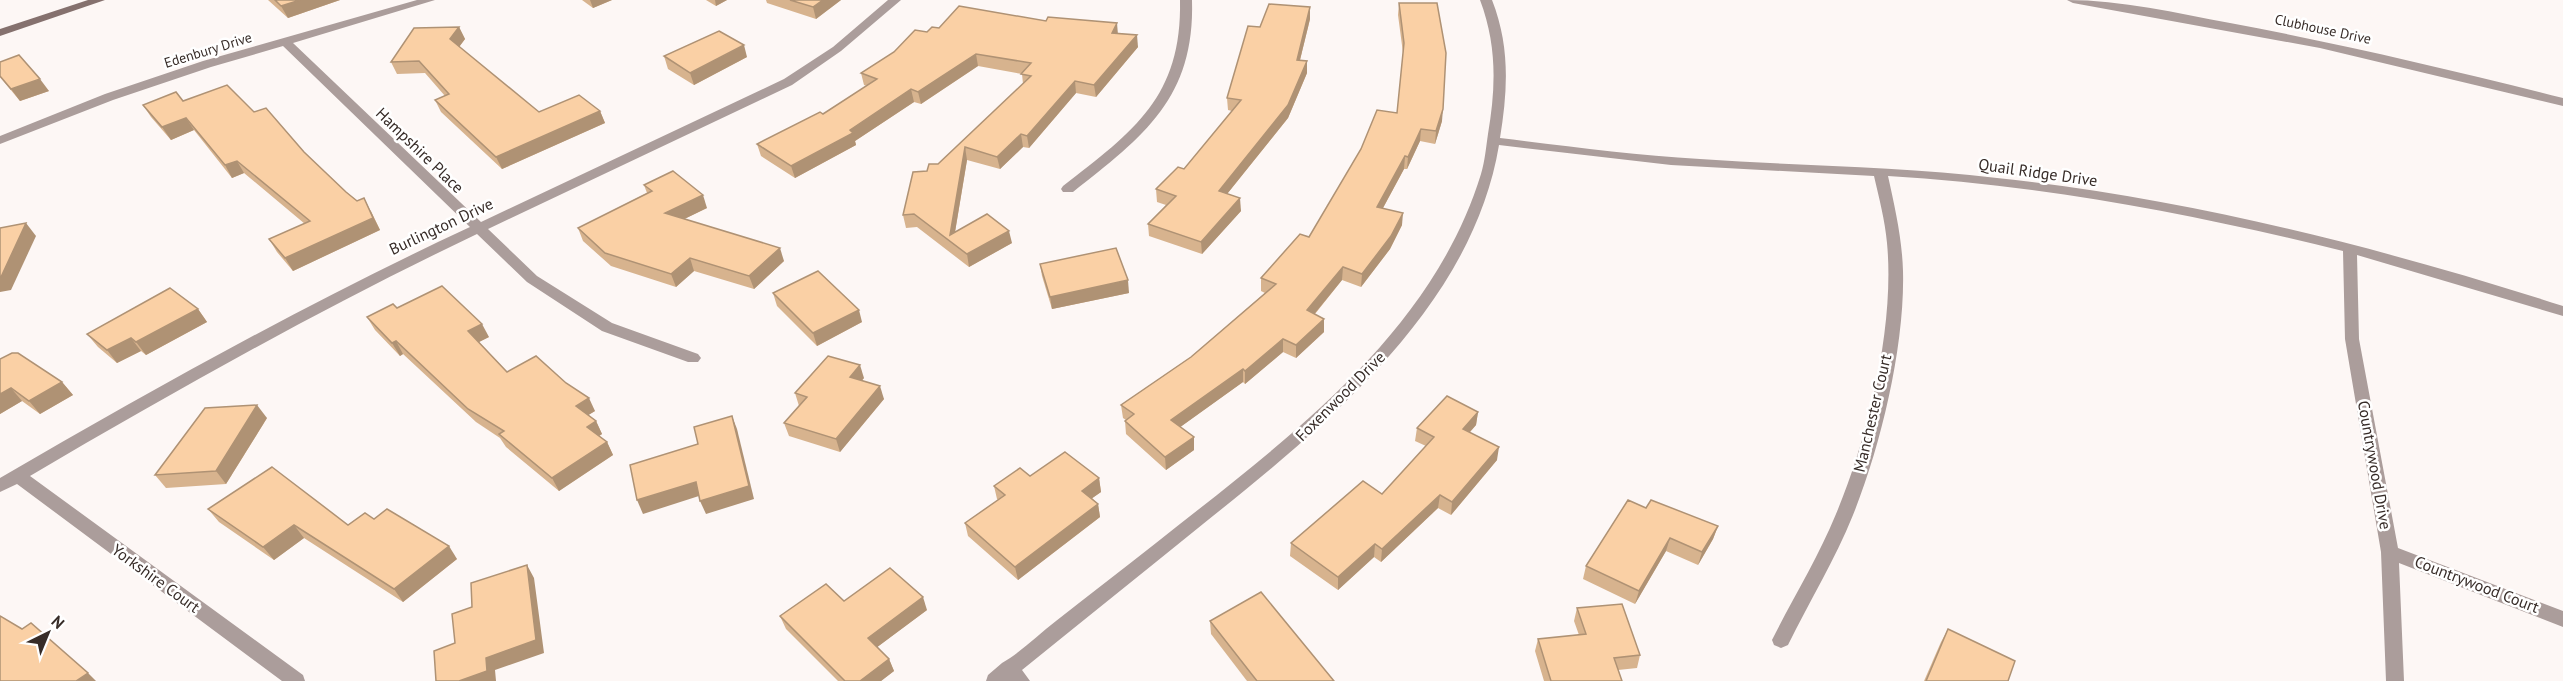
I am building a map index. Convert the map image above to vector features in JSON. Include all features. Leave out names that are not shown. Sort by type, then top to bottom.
[{"type":"street","points":[[0,33],[99,0]]},
{"type":"street","name":"Edenbury Drive","points":[[0,140],[120,93],[207,64],[429,0]]},
{"type":"street","name":"Burlington Drive","points":[[0,486],[286,323],[366,281],[788,82],[837,49],[895,0]]},
{"type":"street","points":[[1068,189],[1116,152],[1154,110],[1176,75],[1187,32],[1186,0]]},
{"type":"street","name":"Foxenwood Drive","points":[[1008,677],[1283,452],[1378,361],[1433,290],[1473,214],[1497,141],[1502,56],[1496,26],[1486,0]]},
{"type":"street","name":"Clubhouse Drive","points":[[2073,0],[2267,33],[2392,59],[2563,102]]},
{"type":"street","name":"Hampshire Place","points":[[286,42],[532,279],[607,327],[693,358]]},
{"type":"street","name":"Quail Ridge Drive","points":[[1497,141],[1645,159],[1880,171],[2001,182],[2105,197],[2350,249],[2508,292],[2563,311]]},
{"type":"street","name":"Manchester Court","points":[[1781,640],[1844,514],[1869,441],[1884,367],[1893,306],[1894,244],[1880,171]]},
{"type":"street","name":"Countrywood Drive","points":[[2350,249],[2352,339],[2390,552],[2395,681]]},
{"type":"street","name":"Yorkshire Court","points":[[16,475],[296,681]]},
{"type":"street","name":"Countrywood Court","points":[[2390,552],[2563,619]]},
{"type":"building","points":[[275,0],[300,0],[281,6]]},
{"type":"building","points":[[790,0],[823,0],[813,7]]},
{"type":"building","points":[[1399,3],[1437,3],[1446,53],[1443,109],[1436,131],[1421,129],[1408,157],[1405,156],[1377,207],[1403,213],[1391,236],[1362,274],[1343,267],[1307,310],[1324,319],[1296,345],[1283,339],[1245,371],[1243,369],[1171,420],[1194,437],[1165,457],[1125,421],[1134,414],[1121,405],[1191,357],[1276,284],[1261,278],[1300,234],[1309,237],[1361,149],[1377,110],[1397,113],[1404,43]]},
{"type":"building","points":[[1269,4],[1310,7],[1297,60],[1307,61],[1288,105],[1219,191],[1240,198],[1201,242],[1148,224],[1176,196],[1156,189],[1178,167],[1184,169],[1241,100],[1227,98],[1248,26],[1260,27]]},
{"type":"building","points":[[959,6],[1046,21],[1048,17],[1117,23],[1112,33],[1137,35],[1094,85],[1075,81],[1027,136],[1021,134],[997,157],[965,147],[950,235],[987,214],[1009,231],[967,254],[914,214],[903,215],[913,172],[927,171],[929,164],[938,164],[1031,76],[1021,74],[1031,63],[976,54],[918,92],[911,89],[850,130],[853,133],[791,166],[757,144],[820,112],[823,114],[877,79],[861,73],[894,52],[915,30],[927,32],[932,27],[939,28]]},
{"type":"building","points":[[459,27],[450,39],[539,112],[579,95],[600,111],[496,157],[435,100],[449,94],[419,61],[391,62],[414,28]]},
{"type":"building","points":[[719,31],[744,45],[690,73],[664,56]]},
{"type":"building","points":[[19,55],[40,79],[11,89],[0,76],[0,62]]},
{"type":"building","points":[[227,85],[254,112],[266,108],[304,152],[346,192],[357,201],[364,198],[373,218],[285,258],[269,239],[310,221],[237,161],[225,165],[186,118],[162,127],[143,105],[176,92],[183,101]]},
{"type":"building","points":[[673,171],[703,195],[665,213],[780,248],[749,276],[690,258],[671,274],[605,253],[578,228],[652,191],[644,185]]},
{"type":"building","points":[[26,223],[1,277],[0,277],[0,228]]},
{"type":"building","points":[[1116,248],[1128,280],[1050,297],[1040,264]]},
{"type":"building","points":[[818,271],[859,310],[813,333],[773,293]]},
{"type":"building","points":[[442,286],[482,324],[468,331],[507,372],[536,356],[566,383],[589,398],[576,406],[596,421],[587,427],[607,442],[552,478],[499,434],[504,431],[468,409],[396,341],[392,343],[367,317],[393,304],[397,308]]},
{"type":"building","points":[[170,288],[198,309],[136,342],[131,338],[107,350],[87,334]]},
{"type":"building","points":[[12,353],[18,353],[62,382],[29,401],[11,388],[0,394],[0,359]]},
{"type":"building","points":[[828,356],[860,365],[850,377],[880,386],[836,439],[784,423],[807,397],[795,393]]},
{"type":"building","points":[[1447,396],[1478,412],[1463,429],[1499,447],[1452,502],[1440,495],[1382,549],[1375,544],[1338,577],[1291,543],[1363,481],[1382,494],[1434,437],[1417,428]]},
{"type":"building","points":[[257,405],[216,471],[155,475],[205,408]]},
{"type":"building","points":[[732,416],[749,486],[700,501],[696,482],[637,500],[630,465],[698,444],[694,427]]},
{"type":"building","points":[[1065,452],[1099,478],[1082,491],[1098,504],[1015,567],[965,523],[1005,495],[994,486],[1020,468],[1030,476]]},
{"type":"building","points":[[272,467],[348,525],[365,513],[374,519],[387,509],[449,546],[394,589],[294,525],[263,547],[208,509]]},
{"type":"building","points":[[1628,500],[1646,508],[1651,500],[1718,526],[1702,552],[1670,538],[1639,591],[1586,566]]},
{"type":"building","points":[[527,565],[536,640],[486,658],[487,671],[459,681],[436,681],[434,651],[455,643],[452,614],[472,607],[471,583]]},
{"type":"building","points":[[890,568],[923,597],[868,638],[889,659],[860,681],[845,681],[780,616],[826,584],[844,601]]},
{"type":"building","points":[[1261,592],[1334,681],[1257,681],[1210,621]]},
{"type":"building","points":[[1622,604],[1640,655],[1614,658],[1622,681],[1551,681],[1538,639],[1586,634],[1577,608]]},
{"type":"building","points":[[0,616],[22,629],[31,623],[88,673],[76,681],[0,681]]},
{"type":"building","points":[[1948,629],[2015,661],[2008,681],[1926,681]]}]
